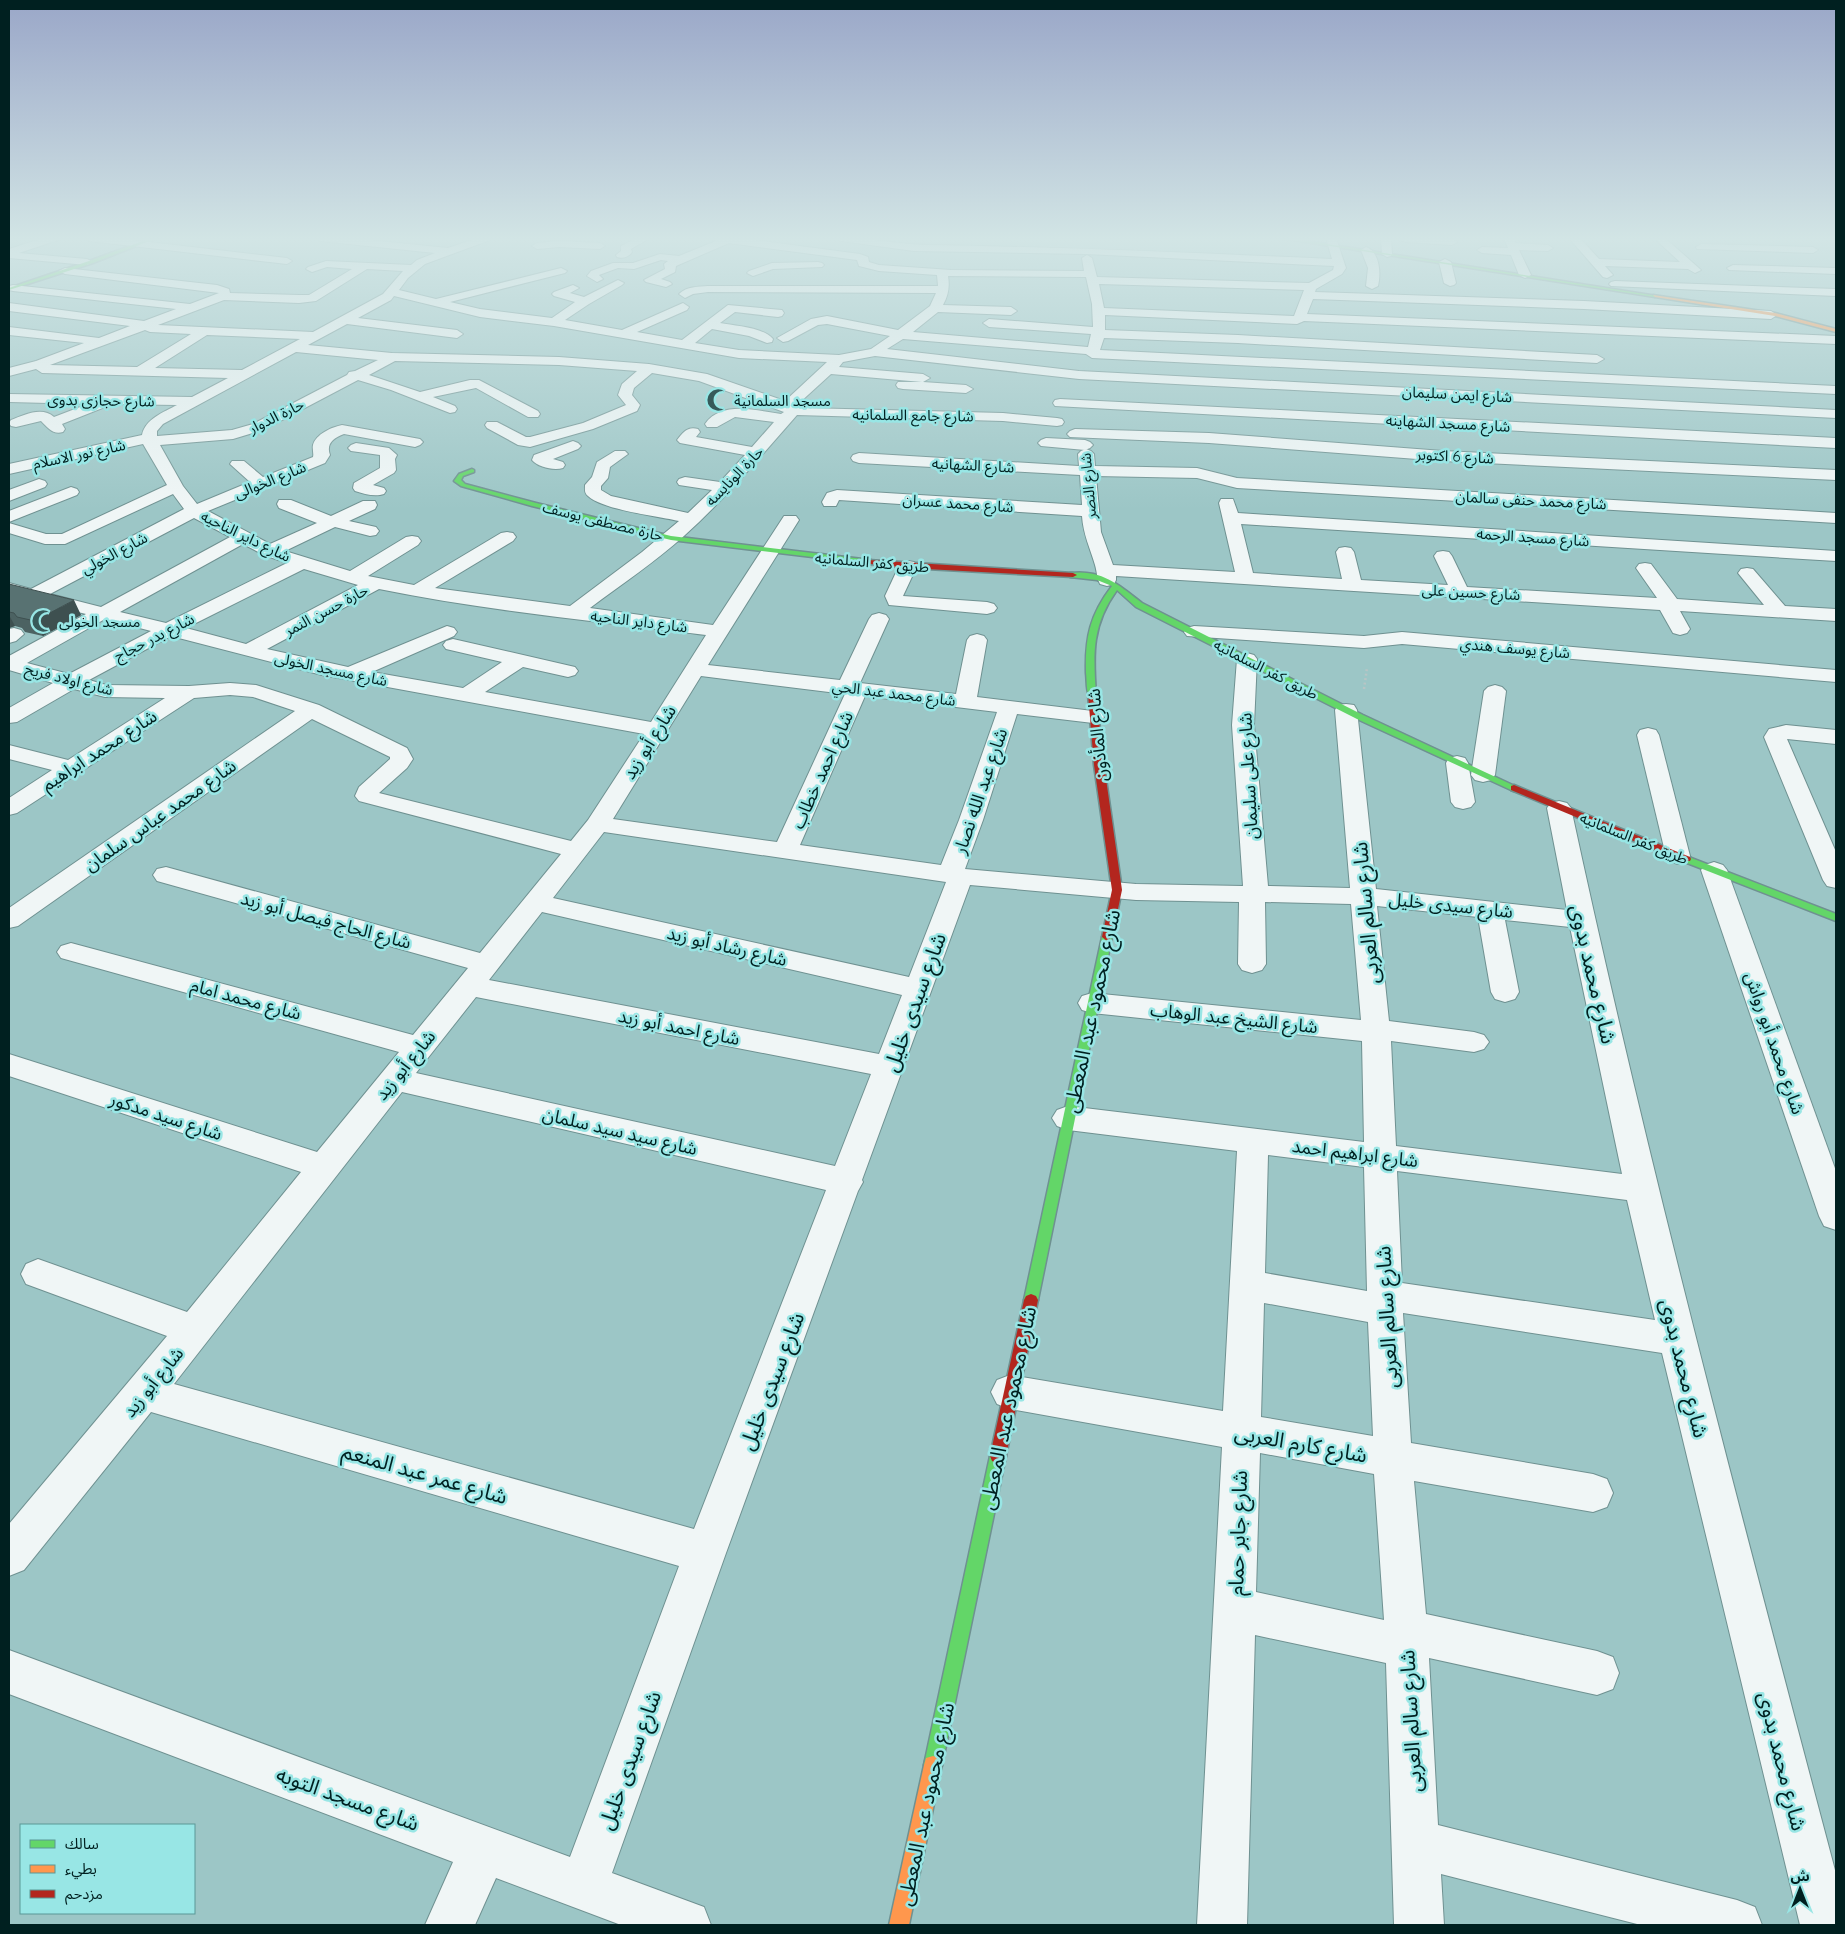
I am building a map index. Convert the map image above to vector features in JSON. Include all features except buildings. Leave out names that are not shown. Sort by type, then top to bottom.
[{"type":"street","points":[[9,372],[29,367],[136,328]]},
{"type":"street","points":[[170,328],[204,331],[318,329]]},
{"type":"street","points":[[402,328],[457,334]]},
{"type":"street","points":[[579,328],[752,356],[839,359],[874,352],[911,328]]},
{"type":"street","points":[[623,334],[634,328]]},
{"type":"street","points":[[685,344],[706,328]]},
{"type":"street","points":[[727,328],[752,333],[767,339]]},
{"type":"street","points":[[783,338],[803,328]]},
{"type":"street","points":[[868,328],[902,335],[1093,352],[1836,390]]},
{"type":"street","points":[[1057,422],[1056,408],[1093,352],[1097,328]]},
{"type":"street","points":[[1139,328],[1188,337],[1608,360]]},
{"type":"street","points":[[1261,328],[1367,333]]},
{"type":"street","points":[[1730,328],[1836,334]]},
{"type":"street","points":[[1818,328],[1836,334]]},
{"type":"street","points":[[138,458],[151,441],[158,421],[243,374],[296,348],[318,329]]},
{"type":"street","points":[[9,331],[130,343]]},
{"type":"street","points":[[140,371],[204,331]]},
{"type":"street","points":[[1486,340],[1492,353]]},
{"type":"street","points":[[160,345],[180,346]]},
{"type":"street","points":[[500,364],[526,345]]},
{"type":"street","name":"شارع جامع السلمانيه","points":[[296,348],[392,357],[460,359],[500,364],[609,364],[650,368],[702,377],[788,412],[979,416],[1057,422]]},
{"type":"street","name":"شارع ايمن سليمان","points":[[874,352],[1078,374],[1836,414]]},
{"type":"street","points":[[702,377],[724,366],[752,356]]},
{"type":"street","name":"حارة الدوار","points":[[151,441],[248,439],[258,427],[354,375],[392,357]]},
{"type":"street","points":[[460,359],[473,378]]},
{"type":"street","name":"حارة الونايسه","points":[[572,613],[692,520],[758,452],[788,412],[839,359]]},
{"type":"street","points":[[9,364],[29,367],[243,374]]},
{"type":"street","points":[[492,425],[526,442],[572,431],[632,408],[633,405],[625,395],[625,391],[627,387],[650,368]]},
{"type":"street","points":[[827,370],[923,378]]},
{"type":"street","points":[[354,375],[396,387],[450,409]]},
{"type":"street","points":[[897,384],[967,383],[964,416]]},
{"type":"street","points":[[419,396],[470,384],[479,384],[533,414]]},
{"type":"street","name":"شارع حجازى بدوى","points":[[9,398],[193,401]]},
{"type":"street","points":[[16,423],[41,416],[46,417],[55,426],[111,400]]},
{"type":"street","name":"شارع مسجد الشهاينه","points":[[1060,403],[1836,443]]},
{"type":"street","points":[[712,424],[727,414],[788,412]]},
{"type":"street","points":[[970,429],[979,416]]},
{"type":"street","name":"شارع النصر","points":[[1057,422],[1080,439],[1088,472],[1092,532],[1110,579]]},
{"type":"street","name":"شارع الخوالى","points":[[194,511],[319,460],[322,455],[320,445],[333,433],[342,429],[415,442]]},
{"type":"street","points":[[557,465],[540,460],[540,458],[589,440],[572,431]]},
{"type":"street","points":[[694,432],[685,440],[758,452]]},
{"type":"street","name":"شارع 6 اكتوبر","points":[[1046,443],[1080,439],[1228,439],[1444,456],[1836,476]]},
{"type":"street","points":[[1228,439],[1230,455]]},
{"type":"street","points":[[37,451],[151,441]]},
{"type":"street","name":"شارع نور الاسلام","points":[[9,469],[151,441]]},
{"type":"street","name":"شارع داير الناحيه","points":[[151,441],[176,487],[194,511],[270,550],[302,563],[352,578],[417,591],[572,613],[717,630]]},
{"type":"street","points":[[320,445],[388,453],[388,470],[360,486],[365,490],[369,514]]},
{"type":"street","points":[[692,452],[710,445]]},
{"type":"street","points":[[1306,445],[1312,462]]},
{"type":"street","points":[[620,454],[603,465],[600,478],[592,489],[596,495],[606,500],[692,520]]},
{"type":"street","name":"شارع الشهانيه","points":[[858,458],[1088,472],[1197,473],[1226,481]]},
{"type":"street","points":[[238,464],[262,484]]},
{"type":"street","name":"حارة مصطفى يوسف","points":[[472,472],[461,476],[457,481],[463,485],[534,505],[671,538]]},
{"type":"street","points":[[9,496],[44,479]]},
{"type":"street","name":"شارع محمد حنفى سالمان","points":[[1226,481],[1836,518]]},
{"type":"street","points":[[685,482],[724,487]]},
{"type":"street","points":[[11,527],[45,539],[65,539],[176,487]]},
{"type":"street","points":[[11,527],[71,492]]},
{"type":"street","name":"شارع محمد عسران","points":[[830,502],[833,496],[837,495],[1090,511]]},
{"type":"street","points":[[285,504],[332,522],[369,514]]},
{"type":"street","name":"شارع مسجد الرحمه","points":[[1245,578],[1229,510],[1836,556]]},
{"type":"street","name":"شارع الخولي","points":[[33,595],[194,511]]},
{"type":"street","points":[[270,550],[332,522],[369,514]]},
{"type":"street","name":"شارع أبو زيد","points":[[9,1556],[144,1393],[598,824],[717,630],[790,520]]},
{"type":"street","points":[[9,664],[243,536]]},
{"type":"street","points":[[417,591],[506,537]]},
{"type":"street","name":"طريق كفر السلمانيه","points":[[671,538],[908,566],[1094,576],[1110,579],[1126,596],[1139,605],[1346,710],[1457,763],[1559,808],[1836,918]]},
{"type":"street","points":[[352,578],[412,541]]},
{"type":"street","points":[[1344,552],[1354,585]]},
{"type":"street","points":[[1443,556],[1460,592]]},
{"type":"street","name":"شارع بدر حجاج","points":[[9,717],[69,682],[302,563]]},
{"type":"street","points":[[908,566],[894,596],[896,601],[987,608]]},
{"type":"street","points":[[1645,568],[1668,604],[1680,629]]},
{"type":"street","points":[[1748,573],[1779,611]]},
{"type":"street","name":"شارع حسين على","points":[[1110,579],[1245,578],[1836,615]]},
{"type":"street","name":"شارع المأذون","points":[[1110,579],[1104,601],[1095,616],[1091,633],[1096,756],[1117,890]]},
{"type":"street","name":"حارة حسن النمر","points":[[249,650],[376,583]]},
{"type":"street","name":"شارع مسجد الخولى","points":[[9,589],[350,674],[657,730]]},
{"type":"street","points":[[1554,597],[1564,617]]},
{"type":"street","name":"شارع احمد خطاب","points":[[785,851],[853,688],[879,619]]},
{"type":"street","name":"شارع يوسف هندي","points":[[1194,632],[1364,642],[1402,638],[1836,676]]},
{"type":"street","points":[[350,674],[450,639],[519,660],[568,671]]},
{"type":"street","points":[[965,702],[977,640]]},
{"type":"street","name":"شارع على سليمان","points":[[1247,659],[1243,725],[1254,893],[1252,964]]},
{"type":"street","points":[[467,695],[519,660]]},
{"type":"street","name":"شارع اولاد فريح","points":[[9,664],[105,691],[190,692],[245,689],[256,691],[311,710],[395,750],[401,755],[402,758],[399,763],[369,789],[367,796],[373,799],[576,850]]},
{"type":"street","name":"شارع محمد عبد الحي","points":[[694,669],[1093,717]]},
{"type":"street","points":[[9,682],[29,670]]},
{"type":"street","points":[[1483,775],[1494,691]]},
{"type":"street","name":"شارع محمد ابراهيم","points":[[9,808],[190,692]]},
{"type":"street","name":"شارع عبد الله نصار","points":[[955,875],[971,820],[1009,707]]},
{"type":"street","name":"شارع محمد عباس سلمان","points":[[9,920],[311,710]]},
{"type":"street","name":"شارع سالم العربى","points":[[1346,710],[1375,1031],[1385,1303],[1393,1459],[1406,1638],[1419,1925]]},
{"type":"street","points":[[1836,737],[1780,732],[1776,737],[1836,880]]},
{"type":"street","points":[[1648,735],[1678,856]]},
{"type":"street","points":[[9,752],[71,768]]},
{"type":"street","points":[[1457,763],[1463,802]]},
{"type":"street","name":"شارع محمد بدوى","points":[[1559,808],[1581,920],[1677,1339],[1825,1925]]},
{"type":"street","name":"شارع سيدى خليل","points":[[598,824],[955,875],[1117,890],[1363,896],[1581,920]]},
{"type":"street","name":"شارع محمد أبو رواش","points":[[1714,870],[1836,1216]]},
{"type":"street","name":"شارع الحاج فيصل أبو زيد","points":[[166,875],[486,964]]},
{"type":"street","name":"شارع سيدى خليل","points":[[583,1887],[705,1553],[919,989],[955,875]]},
{"type":"street","name":"شارع محمود عبد المعطى","points":[[900,1925],[1010,1392],[1117,890]]},
{"type":"street","name":"شارع رشاد أبو زيد","points":[[535,902],[919,989]]},
{"type":"street","points":[[1490,909],[1505,992]]},
{"type":"street","name":"شارع محمد امام","points":[[72,952],[420,1047]]},
{"type":"street","name":"شارع احمد أبو زيد","points":[[468,986],[890,1067]]},
{"type":"street","name":"شارع الشيخ عبد الوهاب","points":[[1092,1003],[1474,1042]]},
{"type":"street","name":"شارع سيد مدكور","points":[[9,1065],[324,1167]]},
{"type":"street","name":"شارع سيد سيد سلمان","points":[[394,1079],[847,1182]]},
{"type":"street","name":"شارع ابراهيم احمد","points":[[1068,1118],[1642,1189]]},
{"type":"street","name":"شارع جابر حمام","points":[[1222,1925],[1253,1140]]},
{"type":"street","points":[[38,1274],[194,1330]]},
{"type":"street","points":[[1247,1285],[1677,1339]]},
{"type":"street","name":"شارع كارم العربى","points":[[1010,1392],[1593,1493]]},
{"type":"street","name":"شارع عمر عبد المنعم","points":[[144,1393],[705,1553]]},
{"type":"street","points":[[1234,1609],[1597,1673]]},
{"type":"street","name":"شارع مسجد التوبه","points":[[9,1672],[686,1925]]},
{"type":"street","points":[[1415,1843],[1736,1925]]},
{"type":"street","points":[[450,1925],[484,1849]]},
{"type":"traffic: fast","points":[[472,471],[461,475],[457,481],[463,485],[534,505],[671,538],[871,562]]},
{"type":"traffic: fast","points":[[1073,575],[1103,579],[1118,587],[1139,605],[1360,717],[1514,788]]},
{"type":"traffic: fast","points":[[1092,694],[1091,637],[1099,612],[1116,586]]},
{"type":"traffic: fast","points":[[1686,859],[1836,918]]},
{"type":"traffic: fast","points":[[1031,1300],[1107,937]]},
{"type":"traffic: fast","points":[[933,1765],[998,1456]]},
{"type":"traffic: slow","points":[[1826,328],[1836,331]]},
{"type":"traffic: slow","points":[[899,1925],[933,1765]]},
{"type":"traffic: jam","points":[[871,562],[908,566],[1073,575]]},
{"type":"traffic: jam","points":[[1092,694],[1099,765],[1117,890],[1107,937]]},
{"type":"traffic: jam","points":[[1514,788],[1686,859]]},
{"type":"traffic: jam","points":[[998,1456],[1031,1300]]},
{"type":"place","name":"مسجد السلمانية","points":[[718,400]]},
{"type":"place","name":"مسجد الخولى","points":[[43,621]]}]
